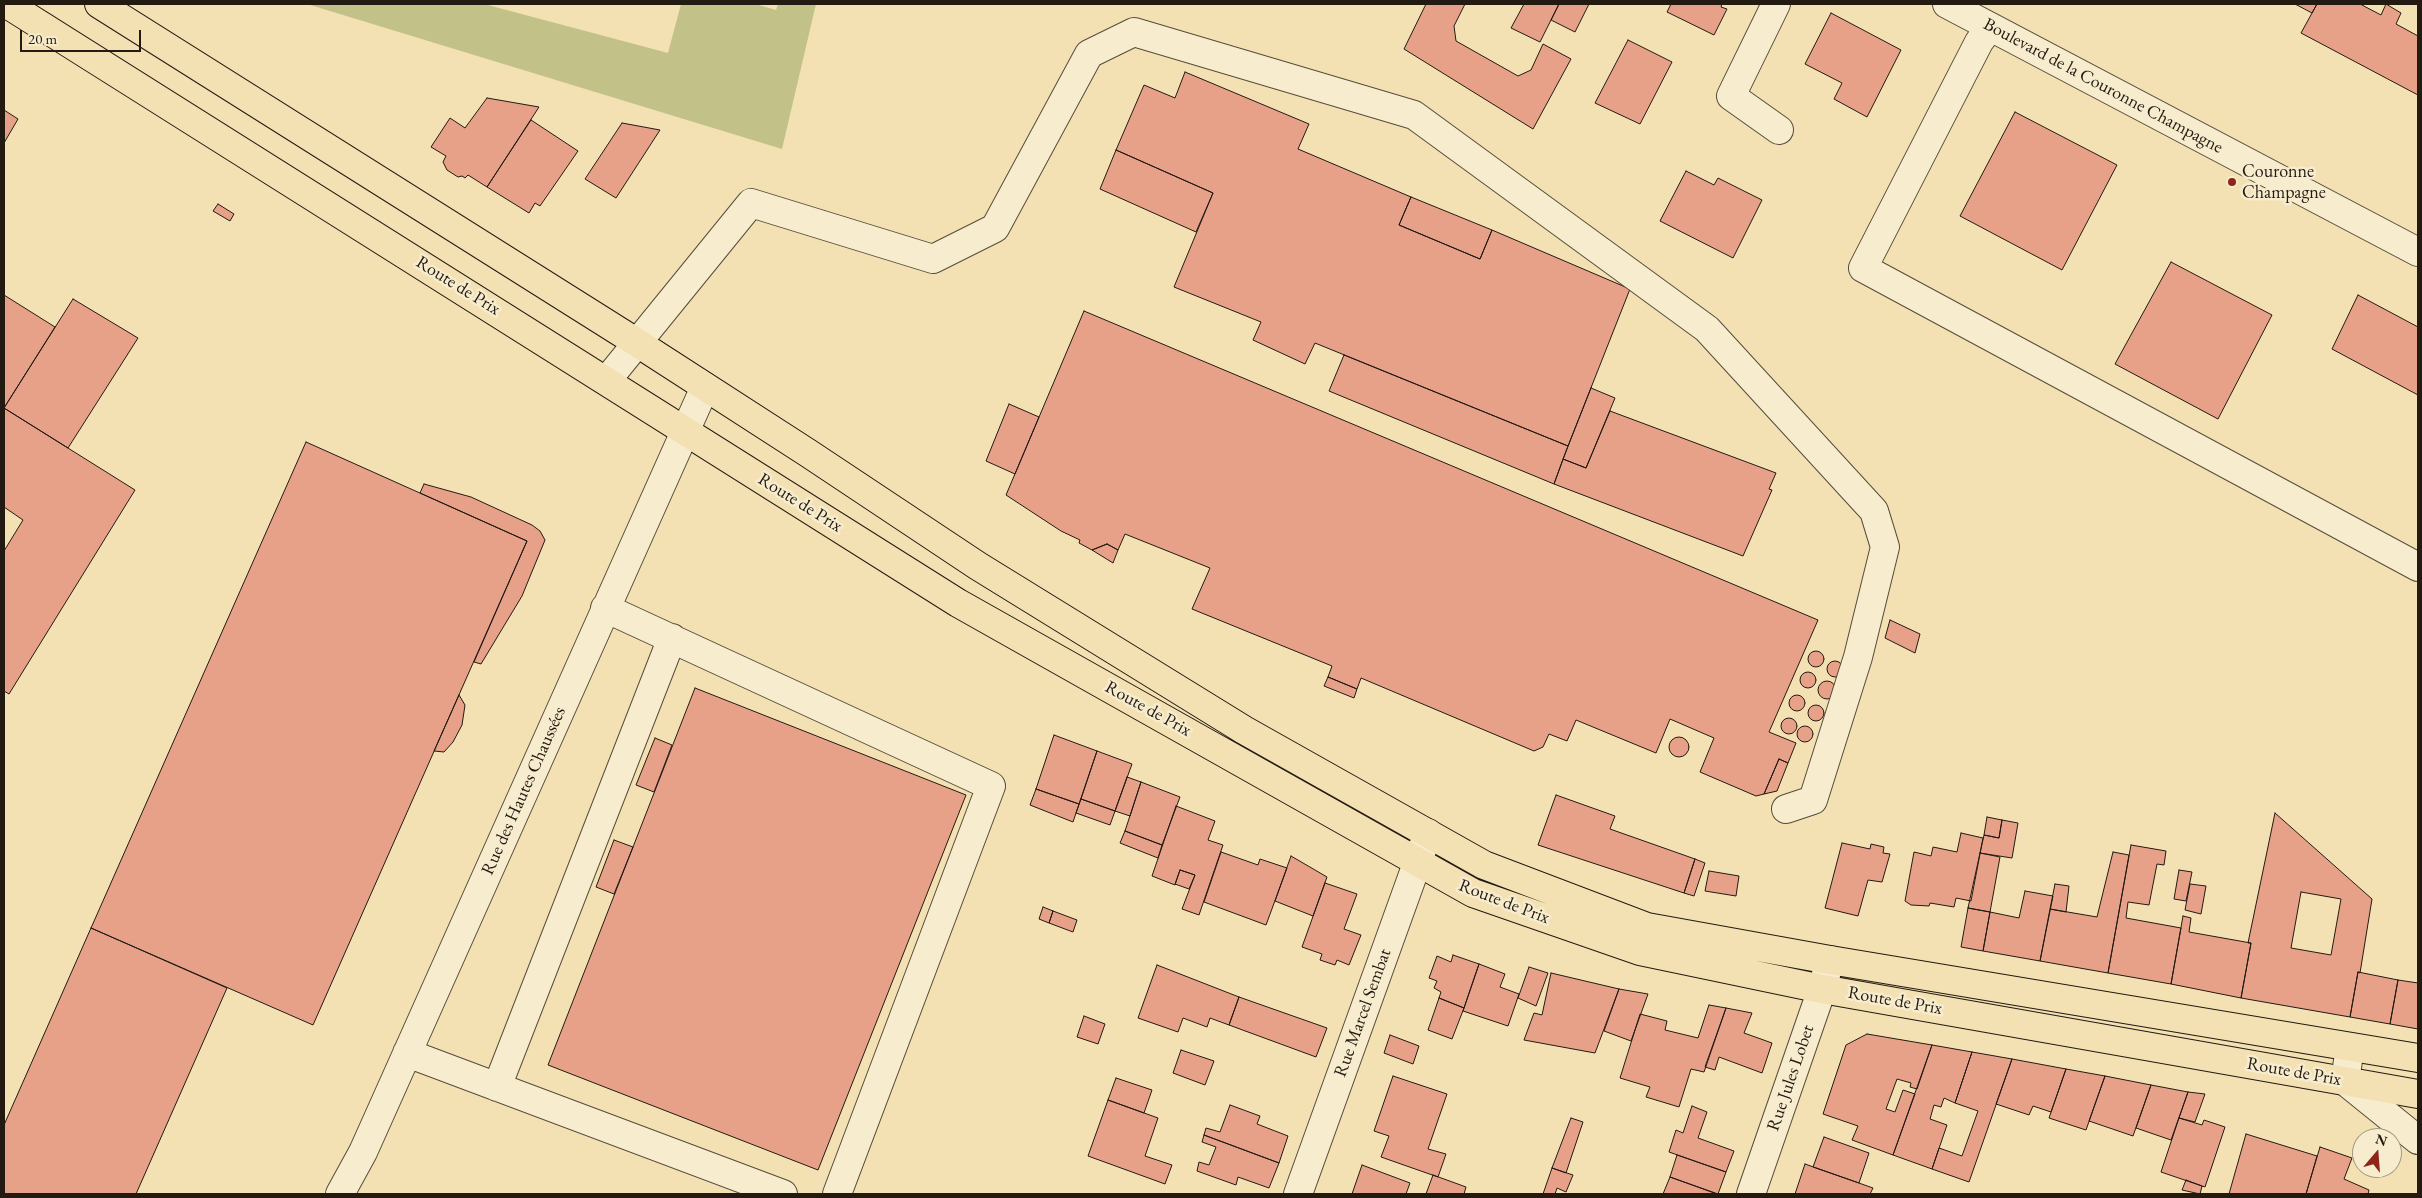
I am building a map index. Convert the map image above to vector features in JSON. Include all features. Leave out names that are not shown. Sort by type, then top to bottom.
[{"type":"main road","name":"Route de Prix","points":[[7,4],[607,380],[958,603],[1473,893],[1640,951],[1822,988],[2418,1094]]},
{"type":"main road","name":"Route de Prix","points":[[99,4],[636,342],[978,566],[1244,730],[1484,864],[1647,927],[1830,960],[2418,1058]]},
{"type":"street","points":[[1776,4],[1731,96],[1779,130]]},
{"type":"street","name":"Boulevard de la Couronne Champagne","points":[[1947,4],[2418,252]]},
{"type":"street","points":[[1990,27],[1979,42],[1863,268],[2418,567]]},
{"type":"street","points":[[607,380],[636,342],[752,204],[933,259],[995,228],[1089,54],[1134,32],[1414,115],[1707,330],[1874,511],[1885,547],[1858,657],[1813,800],[1786,809]]},
{"type":"street","name":"Rue des Hautes Chaussées","points":[[340,1194],[363,1152],[684,429],[705,387]]},
{"type":"street","points":[[605,608],[991,786],[837,1194]]},
{"type":"street","points":[[497,1086],[672,638]]},
{"type":"street","name":"Rue Marcel Sembat","points":[[1298,1194],[1428,833]]},
{"type":"street","name":"Rue Jules Lobet","points":[[1751,1194],[1830,960]]},
{"type":"street","points":[[2350,1047],[2345,1081],[2418,1140]]},
{"type":"street","points":[[407,1053],[783,1194]]},
{"type":"shaded area","points":[[307,4],[484,4],[668,53],[681,4],[755,4],[776,10],[778,4],[816,4],[782,149]]},
{"type":"building","points":[[1426,4],[1465,4],[1454,26],[1456,41],[1518,76],[1531,70],[1543,44],[1571,59],[1533,129],[1404,49]]},
{"type":"building","points":[[1524,4],[1559,4],[1540,42],[1511,28]]},
{"type":"building","points":[[1559,4],[1589,4],[1575,32],[1551,20]]},
{"type":"building","points":[[1671,4],[1722,4],[1721,7],[1727,9],[1714,35],[1667,12]]},
{"type":"building","points":[[2295,4],[2317,4],[2312,13]]},
{"type":"building","points":[[2317,4],[2360,4],[2381,15],[2386,4],[2401,13],[2396,24],[2418,36],[2418,95],[2301,33]]},
{"type":"building","points":[[1831,13],[1901,50],[1867,117],[1834,99],[1842,83],[1805,64]]},
{"type":"building","points":[[1628,40],[1672,62],[1640,124],[1595,103]]},
{"type":"building","points":[[1185,72],[1309,124],[1298,149],[1411,197],[1399,225],[1480,259],[1492,230],[1630,289],[1568,446],[1315,343],[1305,364],[1253,340],[1261,322],[1174,287],[1213,193],[1116,150],[1144,85],[1175,98]]},
{"type":"building","points":[[487,98],[539,107],[487,187],[468,175],[465,178],[462,176],[458,177],[447,170],[443,162],[446,156],[431,147],[450,118],[465,128]]},
{"type":"building","points":[[4,110],[18,119],[4,143]]},
{"type":"building","points":[[2015,112],[2117,165],[2062,270],[1960,216]]},
{"type":"building","points":[[531,120],[578,151],[540,206],[535,203],[529,213],[487,187]]},
{"type":"building","points":[[622,123],[660,130],[616,198],[585,179]]},
{"type":"building","points":[[1116,150],[1213,193],[1196,232],[1100,189]]},
{"type":"building","points":[[1686,171],[1714,185],[1718,178],[1762,200],[1733,258],[1660,221]]},
{"type":"building","points":[[1411,197],[1492,230],[1480,259],[1399,225]]},
{"type":"building","points":[[218,204],[234,214],[230,221],[213,211]]},
{"type":"building","points":[[2171,262],[2272,315],[2218,419],[2115,364]]},
{"type":"building","points":[[4,295],[55,327],[4,408]]},
{"type":"building","points":[[2358,295],[2418,327],[2418,395],[2332,349]]},
{"type":"building","points":[[73,299],[138,338],[68,448],[4,408]]},
{"type":"building","points":[[1084,311],[1818,620],[1769,732],[1796,743],[1788,763],[1779,759],[1764,794],[1756,796],[1700,772],[1714,738],[1670,719],[1656,753],[1576,720],[1567,741],[1549,734],[1543,747],[1534,751],[1361,678],[1357,689],[1328,677],[1332,666],[1192,609],[1210,568],[1125,534],[1118,550],[1107,544],[1092,550],[1079,543],[1080,540],[1061,531],[1006,495]]},
{"type":"building","points":[[1344,355],[1568,446],[1554,484],[1329,391]]},
{"type":"building","points":[[1591,388],[1615,398],[1586,468],[1563,459]]},
{"type":"building","points":[[1009,404],[1039,417],[1015,474],[986,461]]},
{"type":"building","points":[[4,408],[135,490],[9,694],[4,691],[4,551],[23,520],[4,507]]},
{"type":"building","points":[[1610,411],[1776,473],[1769,489],[1772,490],[1743,556],[1554,484],[1563,459],[1586,468]]},
{"type":"building","points":[[306,442],[527,541],[313,1025],[91,928]]},
{"type":"building","points":[[424,484],[471,497],[532,525],[540,531],[545,540],[522,596],[481,664],[474,662],[527,541],[420,493]]},
{"type":"building","points":[[1107,544],[1118,550],[1113,563],[1092,550]]},
{"type":"building","points":[[1890,620],[1920,634],[1915,653],[1885,638]]},
{"type":"building","points":[[1813,651],[1819,651],[1824,656],[1822,665],[1813,667],[1808,662],[1808,656]]},
{"type":"building","points":[[1832,661],[1838,661],[1843,666],[1841,675],[1832,677],[1827,672],[1827,666]]},
{"type":"building","points":[[1805,672],[1811,672],[1816,677],[1814,686],[1805,688],[1800,683],[1800,677]]},
{"type":"building","points":[[1328,677],[1357,689],[1354,698],[1324,686]]},
{"type":"building","points":[[1827,681],[1833,684],[1836,690],[1833,696],[1827,699],[1821,696],[1818,690],[1821,684]]},
{"type":"building","points":[[695,688],[966,795],[818,1170],[548,1065]]},
{"type":"building","points":[[459,695],[465,705],[462,725],[453,742],[444,752],[434,751]]},
{"type":"building","points":[[1794,695],[1800,695],[1805,700],[1803,709],[1794,711],[1789,706],[1789,700]]},
{"type":"building","points":[[1813,705],[1819,705],[1824,710],[1822,719],[1813,721],[1808,716],[1808,710]]},
{"type":"building","points":[[1786,718],[1792,718],[1797,723],[1795,732],[1786,734],[1781,729],[1781,723]]},
{"type":"building","points":[[1802,726],[1808,726],[1813,731],[1811,740],[1802,742],[1797,737],[1797,731]]},
{"type":"building","points":[[1054,735],[1097,751],[1079,804],[1036,789]]},
{"type":"building","points":[[1679,737],[1686,740],[1689,747],[1686,754],[1679,757],[1672,754],[1669,747],[1672,740]]},
{"type":"building","points":[[655,738],[672,745],[654,792],[636,785]]},
{"type":"building","points":[[1097,751],[1132,764],[1115,811],[1081,799]]},
{"type":"building","points":[[1779,759],[1788,763],[1777,791],[1764,794]]},
{"type":"building","points":[[1127,777],[1141,782],[1130,816],[1115,811]]},
{"type":"building","points":[[1141,782],[1180,797],[1162,845],[1125,831]]},
{"type":"building","points":[[1036,789],[1079,804],[1073,822],[1030,805]]},
{"type":"building","points":[[1556,795],[1615,816],[1610,829],[1695,859],[1684,893],[1538,845]]},
{"type":"building","points":[[1081,799],[1115,811],[1110,825],[1076,813]]},
{"type":"building","points":[[1176,806],[1215,821],[1208,840],[1223,845],[1199,915],[1182,909],[1195,875],[1180,870],[1175,885],[1152,876]]},
{"type":"building","points":[[2275,813],[2372,899],[2360,973],[2358,972],[2350,1017],[2241,998],[2251,943],[2248,943]],"holes":[[[2301,892],[2341,899],[2331,955],[2291,948]]]},
{"type":"building","points":[[1987,817],[2002,820],[1999,838],[1984,835]]},
{"type":"building","points":[[2002,820],[2018,823],[2012,858],[1980,853],[1984,835],[1999,838]]},
{"type":"building","points":[[1125,831],[1162,845],[1158,858],[1120,843]]},
{"type":"building","points":[[1961,833],[1983,838],[1971,901],[1956,898],[1954,907],[1930,903],[1929,906],[1911,905],[1905,901],[1914,852],[1931,856],[1933,847],[1957,852]]},
{"type":"building","points":[[614,840],[633,847],[614,894],[596,887]]},
{"type":"building","points":[[1842,843],[1870,849],[1871,844],[1884,847],[1883,853],[1890,854],[1882,882],[1868,880],[1858,916],[1825,908]]},
{"type":"building","points":[[2131,845],[2166,851],[2164,865],[2157,864],[2149,905],[2128,902],[2126,918],[2181,928],[2171,984],[2108,973]]},
{"type":"building","points":[[1221,852],[1258,865],[1260,859],[1287,868],[1266,925],[1204,902]]},
{"type":"building","points":[[2113,852],[2129,855],[2108,973],[2040,961],[2050,909],[2097,917]]},
{"type":"building","points":[[1980,853],[2000,857],[1990,912],[1968,908]]},
{"type":"building","points":[[1291,856],[1327,877],[1313,916],[1275,901]]},
{"type":"building","points":[[1695,859],[1705,863],[1694,896],[1684,893]]},
{"type":"building","points":[[1180,870],[1195,875],[1189,889],[1175,884]]},
{"type":"building","points":[[2179,870],[2192,872],[2186,901],[2174,899]]},
{"type":"building","points":[[1709,871],[1739,876],[1736,896],[1705,891]]},
{"type":"building","points":[[1325,883],[1357,894],[1344,929],[1361,935],[1349,965],[1337,960],[1335,965],[1320,960],[1322,954],[1302,947]]},
{"type":"building","points":[[2055,884],[2069,886],[2066,912],[2050,909]]},
{"type":"building","points":[[2190,884],[2206,886],[2201,914],[2185,910]]},
{"type":"building","points":[[2025,891],[2053,896],[2040,961],[1983,951],[1990,912],[2019,918]]},
{"type":"building","points":[[1043,907],[1053,911],[1049,923],[1039,919]]},
{"type":"building","points":[[1968,908],[1990,912],[1983,951],[1961,947]]},
{"type":"building","points":[[1053,911],[1077,920],[1073,932],[1049,923]]},
{"type":"building","points":[[2183,916],[2191,918],[2189,932],[2251,943],[2241,998],[2171,984]]},
{"type":"building","points":[[91,928],[227,988],[136,1194],[4,1194],[4,1125]]},
{"type":"building","points":[[1453,955],[1479,964],[1464,1008],[1439,998],[1441,992],[1434,988],[1437,981],[1429,978],[1437,956],[1451,962]]},
{"type":"building","points":[[1479,964],[1505,974],[1500,987],[1519,994],[1508,1026],[1463,1011]]},
{"type":"building","points":[[1157,965],[1239,997],[1229,1025],[1210,1018],[1207,1027],[1183,1018],[1178,1032],[1138,1018]]},
{"type":"building","points":[[1529,967],[1548,973],[1536,1006],[1518,998]]},
{"type":"building","points":[[2358,972],[2398,980],[2390,1024],[2350,1017]]},
{"type":"building","points":[[1551,973],[1619,989],[1595,1053],[1524,1040],[1534,1013],[1542,1015]]},
{"type":"building","points":[[2398,980],[2418,983],[2418,1029],[2390,1024]]},
{"type":"building","points":[[1619,989],[1648,994],[1631,1041],[1604,1031]]},
{"type":"building","points":[[1239,997],[1327,1028],[1316,1057],[1229,1025]]},
{"type":"building","points":[[1439,998],[1464,1008],[1452,1039],[1428,1030]]},
{"type":"building","points":[[1709,1005],[1726,1008],[1704,1072],[1691,1069],[1679,1107],[1646,1097],[1650,1087],[1620,1078],[1640,1014],[1667,1021],[1665,1030],[1698,1038]]},
{"type":"building","points":[[1726,1008],[1752,1013],[1744,1033],[1772,1043],[1762,1073],[1719,1057],[1715,1070],[1705,1067]]},
{"type":"building","points":[[1084,1016],[1105,1024],[1098,1044],[1077,1037]]},
{"type":"building","points":[[1867,1034],[1932,1045],[1917,1089],[1910,1087],[1911,1083],[1897,1079],[1886,1109],[1895,1112],[1903,1090],[1915,1094],[1893,1155],[1852,1140],[1858,1126],[1823,1114],[1846,1045]]},
{"type":"building","points":[[1390,1035],[1419,1046],[1413,1064],[1384,1053]]},
{"type":"building","points":[[1932,1045],[1972,1052],[1955,1103],[1944,1098],[1941,1107],[1934,1105],[1930,1119],[1947,1125],[1932,1169],[1893,1155]]},
{"type":"building","points":[[1181,1050],[1214,1061],[1205,1085],[1173,1073]]},
{"type":"building","points":[[1972,1052],[2012,1059],[1969,1182],[1932,1169],[1939,1148],[1962,1156],[1978,1111],[1955,1103]]},
{"type":"building","points":[[2012,1059],[2066,1069],[2051,1112],[2033,1106],[2029,1115],[1996,1104]]},
{"type":"building","points":[[2066,1069],[2105,1076],[2086,1130],[2049,1118]]},
{"type":"building","points":[[1393,1076],[1447,1094],[1428,1149],[1446,1154],[1438,1177],[1381,1157],[1389,1136],[1374,1131]]},
{"type":"building","points":[[2105,1076],[2151,1085],[2133,1136],[2089,1121]]},
{"type":"building","points":[[1116,1078],[1152,1090],[1144,1113],[1108,1100]]},
{"type":"building","points":[[2151,1085],[2188,1092],[2171,1140],[2136,1128]]},
{"type":"building","points":[[2188,1092],[2205,1094],[2195,1122],[2179,1118]]},
{"type":"building","points":[[1108,1100],[1158,1118],[1145,1156],[1172,1165],[1165,1184],[1088,1156]]},
{"type":"building","points":[[1230,1105],[1260,1116],[1257,1124],[1288,1136],[1279,1163],[1204,1135],[1206,1128],[1220,1132]]},
{"type":"building","points":[[1692,1106],[1707,1112],[1698,1138],[1734,1151],[1726,1172],[1669,1152],[1676,1130],[1683,1133]]},
{"type":"building","points":[[1571,1118],[1583,1122],[1566,1173],[1552,1168]]},
{"type":"building","points":[[2179,1118],[2202,1125],[2204,1120],[2225,1127],[2205,1187],[2161,1172]]},
{"type":"building","points":[[2246,1134],[2317,1156],[2306,1194],[2229,1194]]},
{"type":"building","points":[[1204,1135],[1279,1163],[1269,1188],[1238,1177],[1236,1185],[1197,1171],[1199,1162],[1209,1165],[1216,1147],[1202,1142]]},
{"type":"building","points":[[1824,1137],[1869,1153],[1859,1183],[1813,1167]]},
{"type":"building","points":[[2320,1147],[2352,1158],[2344,1179],[2369,1190],[2368,1194],[2306,1194]]},
{"type":"building","points":[[1677,1155],[1726,1172],[1718,1194],[1670,1177]]},
{"type":"building","points":[[1805,1164],[1873,1188],[1870,1194],[1795,1194]]},
{"type":"building","points":[[1362,1165],[1410,1183],[1406,1194],[1352,1194]]},
{"type":"building","points":[[1552,1168],[1573,1175],[1566,1192],[1557,1188],[1555,1194],[1543,1194]]},
{"type":"building","points":[[1433,1175],[1466,1187],[1464,1194],[1426,1194]]},
{"type":"building","points":[[1670,1177],[1717,1194],[1663,1194]]},
{"type":"building","points":[[2186,1180],[2202,1186],[2200,1194],[2182,1190]]},
{"type":"place","name":"Couronne Champagne","points":[[2232,182]]}]
